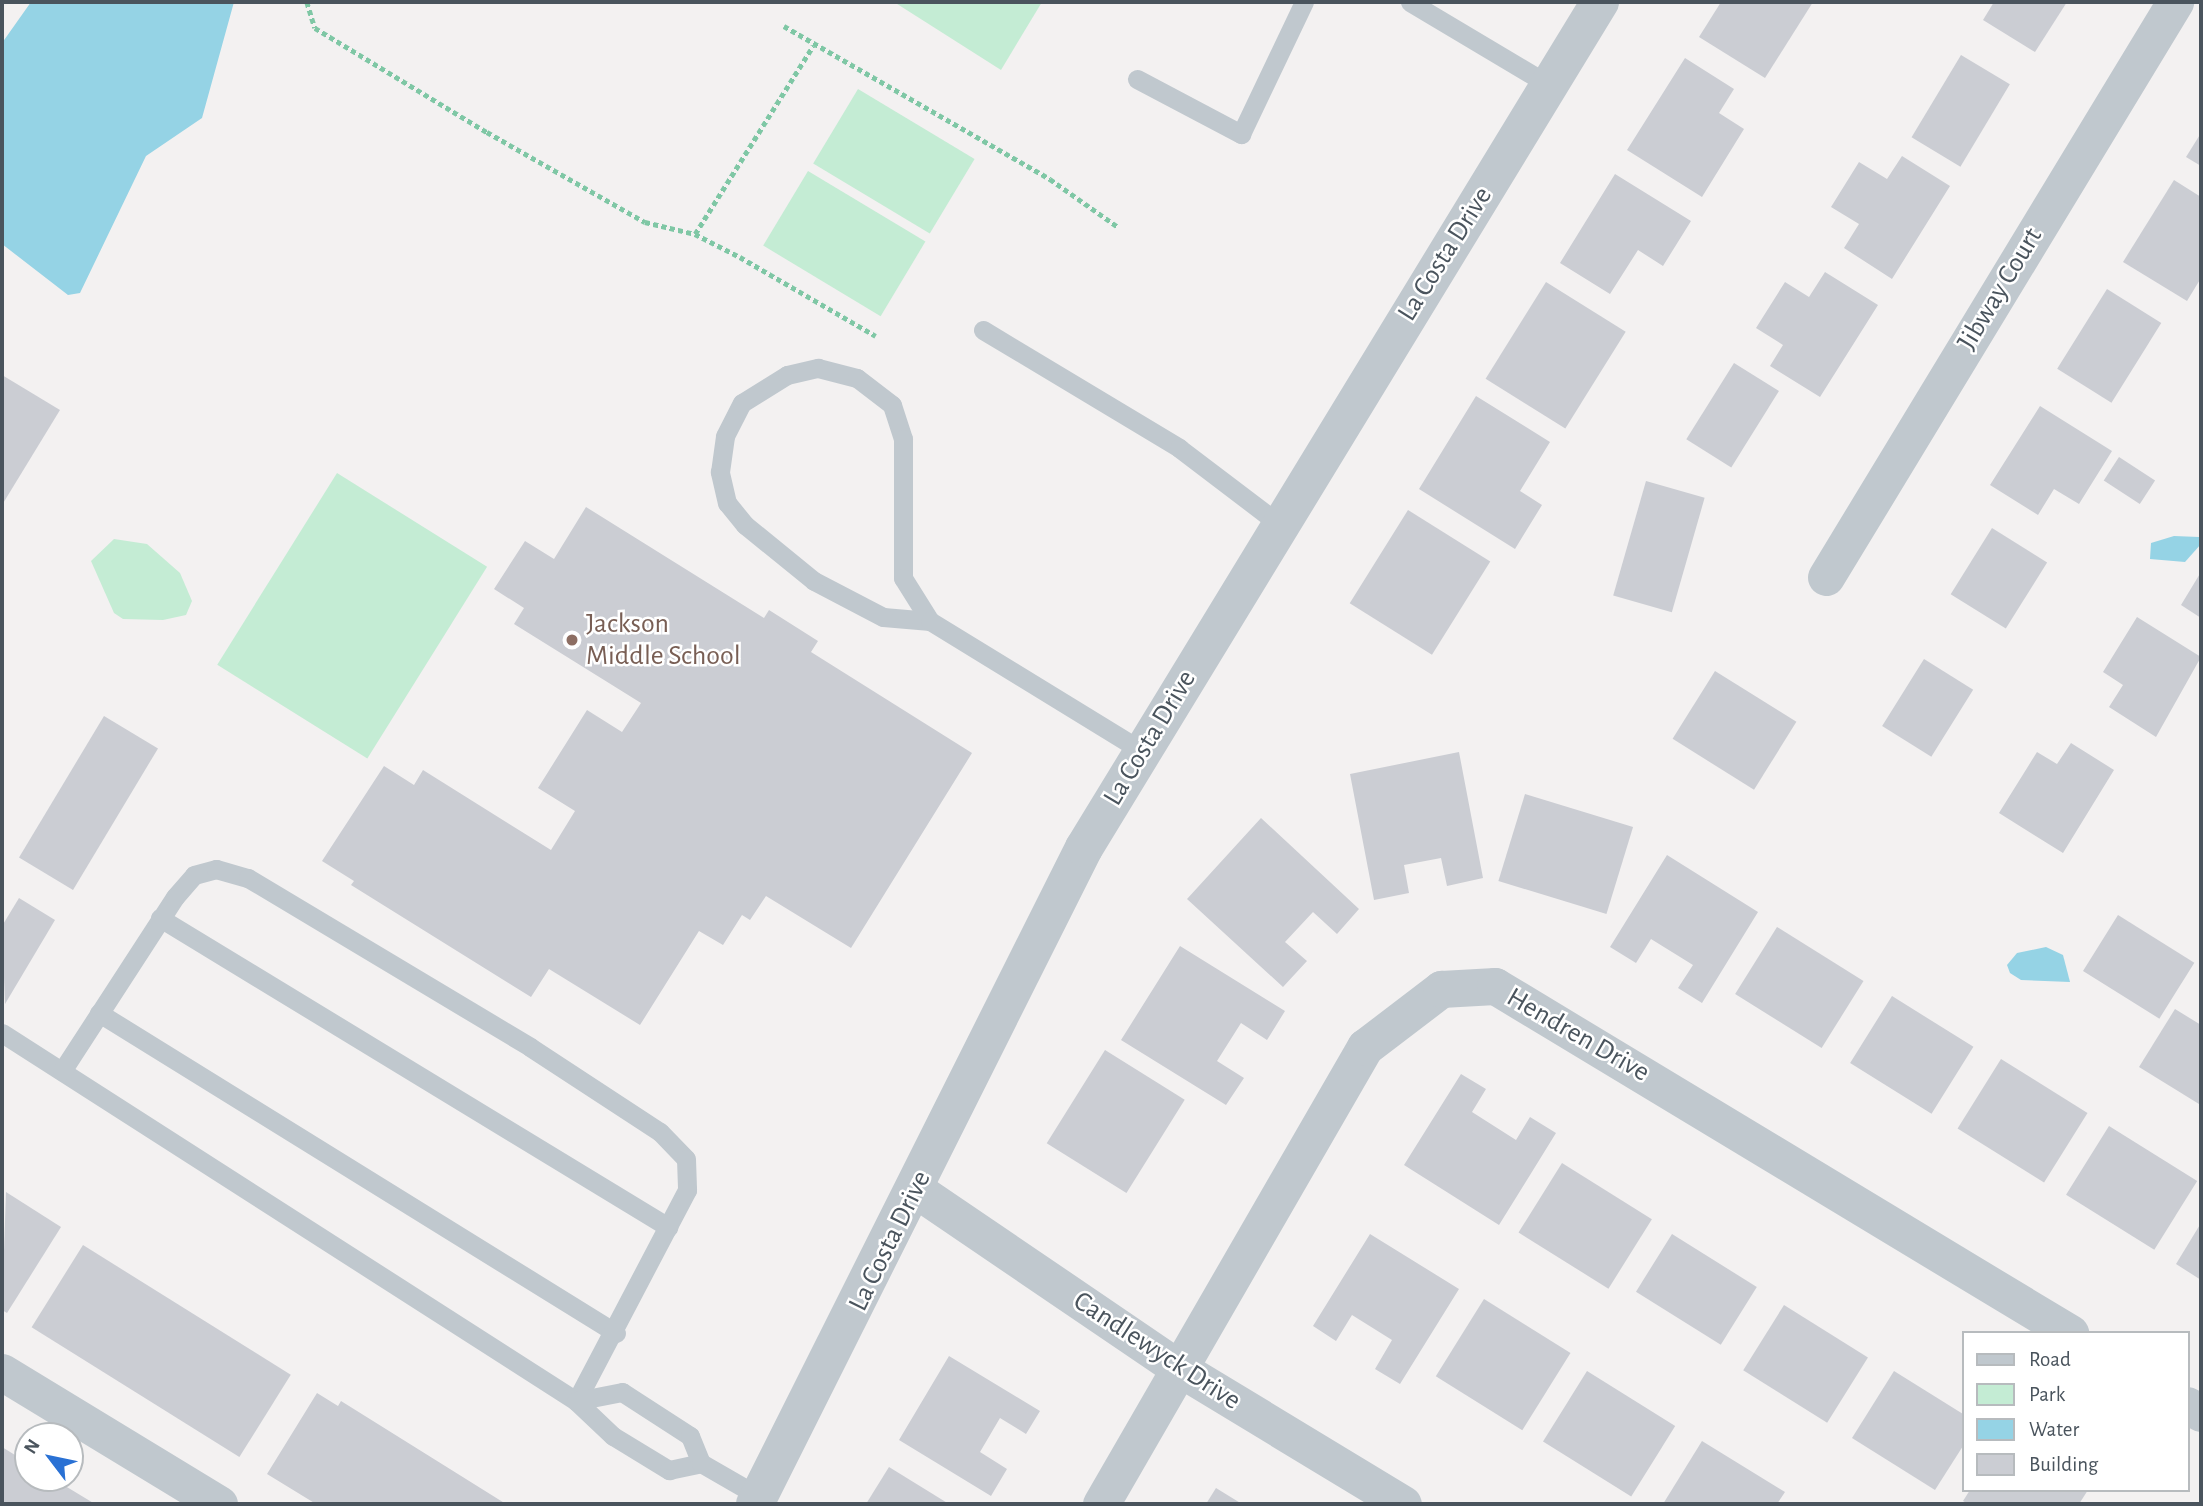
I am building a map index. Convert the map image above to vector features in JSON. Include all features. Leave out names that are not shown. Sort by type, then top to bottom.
[{"type":"street","name":"La Costa Drive","points":[[757,1501],[1084,848],[1279,524],[1600,2]]},
{"type":"street","name":"Jibway Court","points":[[1826,577],[2175,2]]},
{"type":"street","name":"Hendren Drive","points":[[1101,1504],[1177,1367],[1365,1047],[1441,989],[1495,986],[2067,1331]]},
{"type":"street","name":"Candlewyck Drive","points":[[915,1189],[1177,1367],[1403,1504]]},
{"type":"street","points":[[2,1372],[219,1504]]},
{"type":"lane","points":[[1137,79],[1241,134],[1304,2]]},
{"type":"lane","points":[[1417,4],[1549,85]]},
{"type":"lane","points":[[983,330],[1179,448],[1279,524]]},
{"type":"lane","points":[[930,621],[883,617],[814,581],[745,525],[727,503],[720,472],[725,436],[742,403],[787,375],[818,368],[857,378],[892,405],[903,439],[903,578],[930,621],[1142,751]]},
{"type":"lane","points":[[62,1071],[160,918],[194,874],[216,869],[248,878],[530,1047],[660,1132],[686,1159],[687,1190],[616,1333],[576,1401]]},
{"type":"lane","points":[[160,918],[668,1227]]},
{"type":"lane","points":[[99,1013],[616,1333]]},
{"type":"lane","points":[[2,1033],[576,1401],[600,1428],[668,1470],[701,1463]]},
{"type":"lane","points":[[576,1401],[622,1392],[690,1436],[701,1463],[757,1501]]},
{"type":"path","points":[[307,2],[315,28],[487,132],[645,222],[695,234],[876,335]]},
{"type":"path","points":[[785,26],[813,46],[1051,179],[1118,226]]},
{"type":"path","points":[[695,234],[813,46]]},
{"type":"green space","points":[[894,2],[1042,2],[1001,70]]},
{"type":"green space","points":[[858,89],[975,159],[930,234],[813,164]]},
{"type":"green space","points":[[808,171],[925,242],[881,316],[763,246]]},
{"type":"green space","points":[[337,473],[487,567],[367,758],[217,665]]},
{"type":"green space","points":[[114,539],[147,544],[180,573],[192,601],[186,615],[163,620],[123,619],[114,613],[91,561]]},
{"type":"water","points":[[31,2],[234,2],[202,118],[146,156],[80,293],[68,295],[2,244],[2,43]]},
{"type":"water","points":[[2174,536],[2199,537],[2201,544],[2185,562],[2150,559],[2151,543]]},
{"type":"water","points":[[2046,947],[2063,955],[2070,982],[2021,980],[2010,973],[2007,965],[2017,953]]},
{"type":"building","points":[[1721,2],[1813,2],[1765,78],[1699,37]]},
{"type":"building","points":[[1994,2],[2067,2],[2035,52],[1983,20]]},
{"type":"building","points":[[1961,55],[2010,84],[1960,167],[1912,137]]},
{"type":"building","points":[[1685,58],[1734,89],[1719,113],[1744,129],[1702,197],[1627,150]]},
{"type":"building","points":[[2201,133],[2201,166],[2186,157]]},
{"type":"building","points":[[1902,156],[1950,186],[1892,279],[1844,248],[1859,224],[1831,207],[1859,162],[1887,179]]},
{"type":"building","points":[[1615,174],[1691,221],[1663,266],[1638,250],[1610,294],[1560,263]]},
{"type":"building","points":[[2174,180],[2201,197],[2201,278],[2187,301],[2123,262]]},
{"type":"building","points":[[1825,272],[1878,305],[1820,397],[1770,366],[1783,345],[1756,328],[1785,282],[1809,297]]},
{"type":"building","points":[[1546,282],[1626,332],[1565,428],[1486,379]]},
{"type":"building","points":[[2107,289],[2161,323],[2111,403],[2057,369]]},
{"type":"building","points":[[1734,363],[1779,391],[1731,467],[1686,439]]},
{"type":"building","points":[[2,375],[60,410],[2,505]]},
{"type":"building","points":[[1476,396],[1550,442],[1520,491],[1542,505],[1515,549],[1419,489]]},
{"type":"building","points":[[2040,406],[2112,451],[2079,504],[2054,489],[2038,515],[1990,485]]},
{"type":"building","points":[[2119,457],[2155,480],[2140,504],[2104,480]]},
{"type":"building","points":[[1646,481],[1705,498],[1672,612],[1613,595]]},
{"type":"building","points":[[586,507],[764,618],[769,610],[818,641],[811,652],[972,753],[851,948],[766,896],[750,920],[742,915],[723,945],[699,931],[640,1025],[549,969],[531,997],[351,885],[354,881],[322,861],[384,766],[414,785],[423,770],[551,850],[575,811],[538,788],[587,710],[622,732],[641,703],[514,624],[524,608],[494,589],[525,541],[554,559]]},
{"type":"building","points":[[1408,510],[1490,561],[1432,655],[1350,603]]},
{"type":"building","points":[[1992,528],[2047,562],[2006,629],[1951,594]]},
{"type":"building","points":[[2201,572],[2201,618],[2181,605]]},
{"type":"building","points":[[2137,617],[2201,657],[2156,737],[2109,707],[2123,685],[2103,672]]},
{"type":"building","points":[[1924,659],[1973,690],[1931,757],[1882,726]]},
{"type":"building","points":[[1715,671],[1796,722],[1754,790],[1673,739]]},
{"type":"building","points":[[104,716],[158,748],[73,890],[19,857]]},
{"type":"building","points":[[2071,743],[2114,770],[2063,853],[1999,813],[2037,752],[2057,764]]},
{"type":"building","points":[[1459,752],[1483,878],[1447,886],[1441,858],[1404,865],[1409,893],[1374,900],[1350,774]]},
{"type":"building","points":[[1525,794],[1633,827],[1606,914],[1498,881]]},
{"type":"building","points":[[1261,818],[1359,909],[1337,934],[1313,912],[1285,942],[1307,961],[1283,987],[1187,899]]},
{"type":"building","points":[[1667,855],[1758,912],[1702,1003],[1678,988],[1693,965],[1651,939],[1636,963],[1610,947]]},
{"type":"building","points":[[19,898],[55,920],[5,1004],[2,926]]},
{"type":"building","points":[[2118,915],[2194,963],[2159,1019],[2083,971]]},
{"type":"building","points":[[1777,927],[1864,981],[1822,1048],[1735,994]]},
{"type":"building","points":[[1180,946],[1285,1011],[1267,1040],[1241,1023],[1217,1061],[1244,1078],[1226,1105],[1121,1040]]},
{"type":"building","points":[[1892,996],[1973,1047],[1932,1114],[1850,1063]]},
{"type":"building","points":[[2175,1009],[2201,1025],[2199,1104],[2139,1067]]},
{"type":"building","points":[[1105,1050],[1185,1100],[1126,1193],[1047,1143]]},
{"type":"building","points":[[2001,1059],[2088,1113],[2044,1183],[1958,1129]]},
{"type":"building","points":[[1461,1074],[1486,1089],[1472,1112],[1516,1140],[1530,1117],[1556,1133],[1499,1225],[1404,1165]]},
{"type":"building","points":[[2109,1126],[2197,1181],[2154,1250],[2066,1195]]},
{"type":"building","points":[[1562,1163],[1652,1219],[1608,1289],[1519,1233]]},
{"type":"building","points":[[6,1192],[61,1227],[7,1313],[2,1310]]},
{"type":"building","points":[[2201,1223],[2201,1280],[2176,1264]]},
{"type":"building","points":[[1370,1234],[1459,1289],[1400,1384],[1375,1369],[1392,1340],[1352,1315],[1336,1341],[1313,1326]]},
{"type":"building","points":[[1672,1234],[1757,1287],[1721,1345],[1636,1292]]},
{"type":"building","points":[[83,1245],[291,1375],[239,1457],[32,1327]]},
{"type":"building","points":[[1484,1299],[1571,1353],[1522,1430],[1436,1376]]},
{"type":"building","points":[[1784,1305],[1868,1357],[1827,1423],[1743,1370]]},
{"type":"building","points":[[949,1356],[1040,1411],[1026,1434],[1000,1418],[980,1452],[1007,1469],[991,1496],[899,1440]]},
{"type":"building","points":[[1587,1371],[1675,1426],[1631,1496],[1543,1441]]},
{"type":"building","points":[[1894,1371],[1962,1413],[1962,1448],[1935,1490],[1852,1438]]},
{"type":"building","points":[[317,1393],[338,1406],[341,1401],[506,1504],[316,1504],[267,1474]]},
{"type":"building","points":[[1702,1441],[1785,1492],[1777,1504],[1663,1504]]},
{"type":"building","points":[[2,1447],[14,1454],[14,1492],[75,1492],[95,1504],[2,1504]]},
{"type":"building","points":[[889,1467],[949,1504],[866,1504]]},
{"type":"building","points":[[1216,1488],[1242,1504],[1206,1504]]},
{"type":"building","points":[[1969,1492],[2087,1492],[2079,1504],[1968,1504],[1963,1501]]},
{"type":"place","name":"Jackson Middle School","points":[[572,640]]}]
